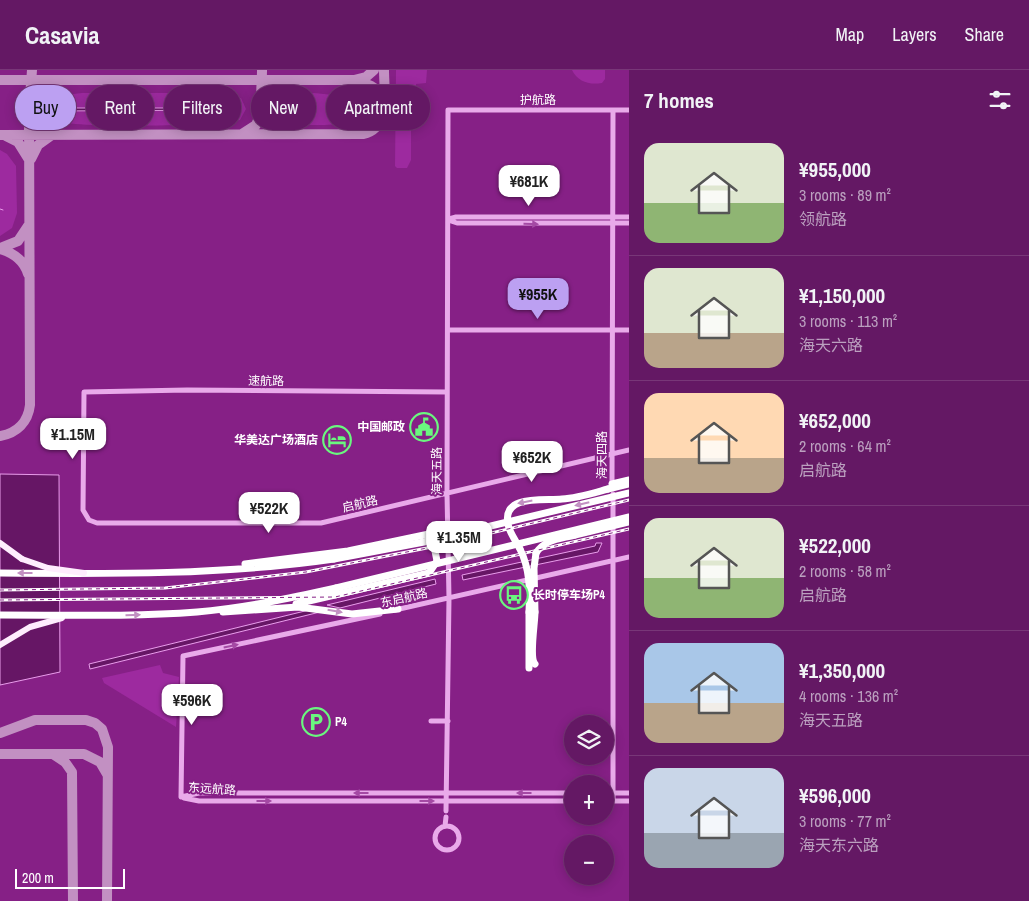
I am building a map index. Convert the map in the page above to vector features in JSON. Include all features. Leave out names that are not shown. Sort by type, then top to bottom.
[{"type":"highway","points":[[532,612],[525,559],[508,526],[508,514],[516,504],[524,500],[562,499],[629,480]]},
{"type":"highway","points":[[610,486],[629,484]]},
{"type":"highway","points":[[0,573],[84,574],[188,571],[281,566],[334,560],[424,542],[629,493]]},
{"type":"highway","points":[[200,612],[250,605],[336,588],[629,517]]},
{"type":"highway","points":[[532,666],[534,568],[536,553],[541,545],[629,522]]},
{"type":"highway","points":[[188,571],[348,551],[448,530]]},
{"type":"highway","points":[[0,615],[84,616],[247,612],[284,607],[429,572],[437,561],[433,541],[428,536],[421,535]]},
{"type":"highway","points":[[284,607],[310,608],[352,614],[398,609]]},
{"type":"main road","points":[[0,543],[22,559]]},
{"type":"main road","points":[[0,548],[22,559],[48,568],[84,574]]},
{"type":"main road","points":[[1,644],[21,631],[40,623],[58,618],[84,616]]},
{"type":"street","name":"护航路","points":[[448,110],[629,110]]},
{"type":"street","name":"海天五路","points":[[447,801],[449,598],[447,493],[448,110]]},
{"type":"street","name":"海天四路","points":[[613,110],[612,454],[610,486],[614,560],[614,775]]},
{"type":"street","points":[[448,220],[456,217],[629,217]]},
{"type":"street","points":[[448,220],[457,223],[629,224]]},
{"type":"street","points":[[448,330],[629,330]]},
{"type":"street","name":"速航路","points":[[89,520],[83,510],[84,392],[182,390],[447,392]]},
{"type":"street","name":"启航路","points":[[89,520],[97,523],[322,523],[629,450]]},
{"type":"street","name":"东启航路","points":[[181,797],[184,656],[629,557]]},
{"type":"street","points":[[431,721],[448,721]]},
{"type":"street","name":"东远航路","points":[[181,797],[199,793],[564,793]]},
{"type":"street","points":[[614,793],[629,793]]},
{"type":"street","name":"东远航路","points":[[181,797],[199,801],[564,801]]},
{"type":"street","points":[[445,826],[447,801]]},
{"type":"street","points":[[614,801],[629,801]]},
{"type":"street","points":[[445,826],[455,830],[458,839],[454,847],[446,850],[439,847],[435,839],[438,830],[445,826]]},
{"type":"shaded area","points":[[396,70],[427,70],[426,83],[396,85]]},
{"type":"shaded area","points":[[572,70],[605,70],[605,79],[602,83],[588,83],[577,77]]},
{"type":"shaded area","points":[[86,93],[86,125],[76,124],[76,94]]},
{"type":"shaded area","points":[[154,93],[164,93],[164,125],[154,125]]},
{"type":"shaded area","points":[[316,93],[326,94],[326,125],[316,125]]},
{"type":"shaded area","points":[[241,98],[246,109],[241,118]]},
{"type":"shaded area","points":[[76,108],[86,108],[86,111],[76,111]]},
{"type":"shaded area","points":[[154,108],[164,108],[164,110],[154,110]]},
{"type":"shaded area","points":[[395,130],[411,130],[411,160],[407,168],[397,168],[395,166]]},
{"type":"shaded area","points":[[0,150],[7,154],[16,166],[17,213],[12,228],[0,236]]},
{"type":"shaded area","points":[[0,474],[59,475],[60,672],[0,685]]},
{"type":"shaded area","points":[[596,543],[602,543],[598,552],[463,580],[462,575],[595,546]]},
{"type":"shaded area","points":[[435,579],[436,584],[340,608],[327,605]]},
{"type":"shaded area","points":[[309,610],[320,612],[90,669],[89,664]]},
{"type":"shaded area","points":[[160,665],[163,673],[179,677],[176,727],[104,683],[102,678]]},
{"type":"taxiway","points":[[0,436],[6,435],[21,426],[27,417],[30,405],[29,111],[32,70]]},
{"type":"taxiway","points":[[262,70],[261,97],[264,115],[267,123],[281,134]]},
{"type":"taxiway","points":[[354,80],[366,77],[374,70]]},
{"type":"taxiway","points":[[0,135],[363,134],[372,130],[382,117],[385,98],[384,70]]},
{"type":"taxiway","points":[[0,80],[353,80],[369,85]]},
{"type":"taxiway","points":[[242,134],[251,128]]},
{"type":"taxiway","points":[[31,159],[38,145],[52,135]]},
{"type":"taxiway","points":[[6,136],[18,142],[28,158]]},
{"type":"taxiway","points":[[0,248],[18,241],[28,226]]},
{"type":"taxiway","points":[[0,249],[18,258],[28,274]]},
{"type":"taxiway","points":[[0,733],[35,720],[86,720],[95,723],[102,729],[108,747],[107,901]]},
{"type":"taxiway","points":[[0,754],[84,754],[100,762],[107,774]]},
{"type":"taxiway","points":[[53,754],[65,762],[72,772],[73,901]]},
{"type":"railway","points":[[0,590],[165,588],[306,572],[437,546],[629,500]]},
{"type":"railway","points":[[0,600],[335,597],[629,529]]},
{"type":"place","name":"中国邮政","points":[[424,427]]},
{"type":"place","name":"华美达广场酒店","points":[[337,440]]},
{"type":"place","name":"长时停车场P4","points":[[514,595]]},
{"type":"place","name":"P4","points":[[316,722]]}]
